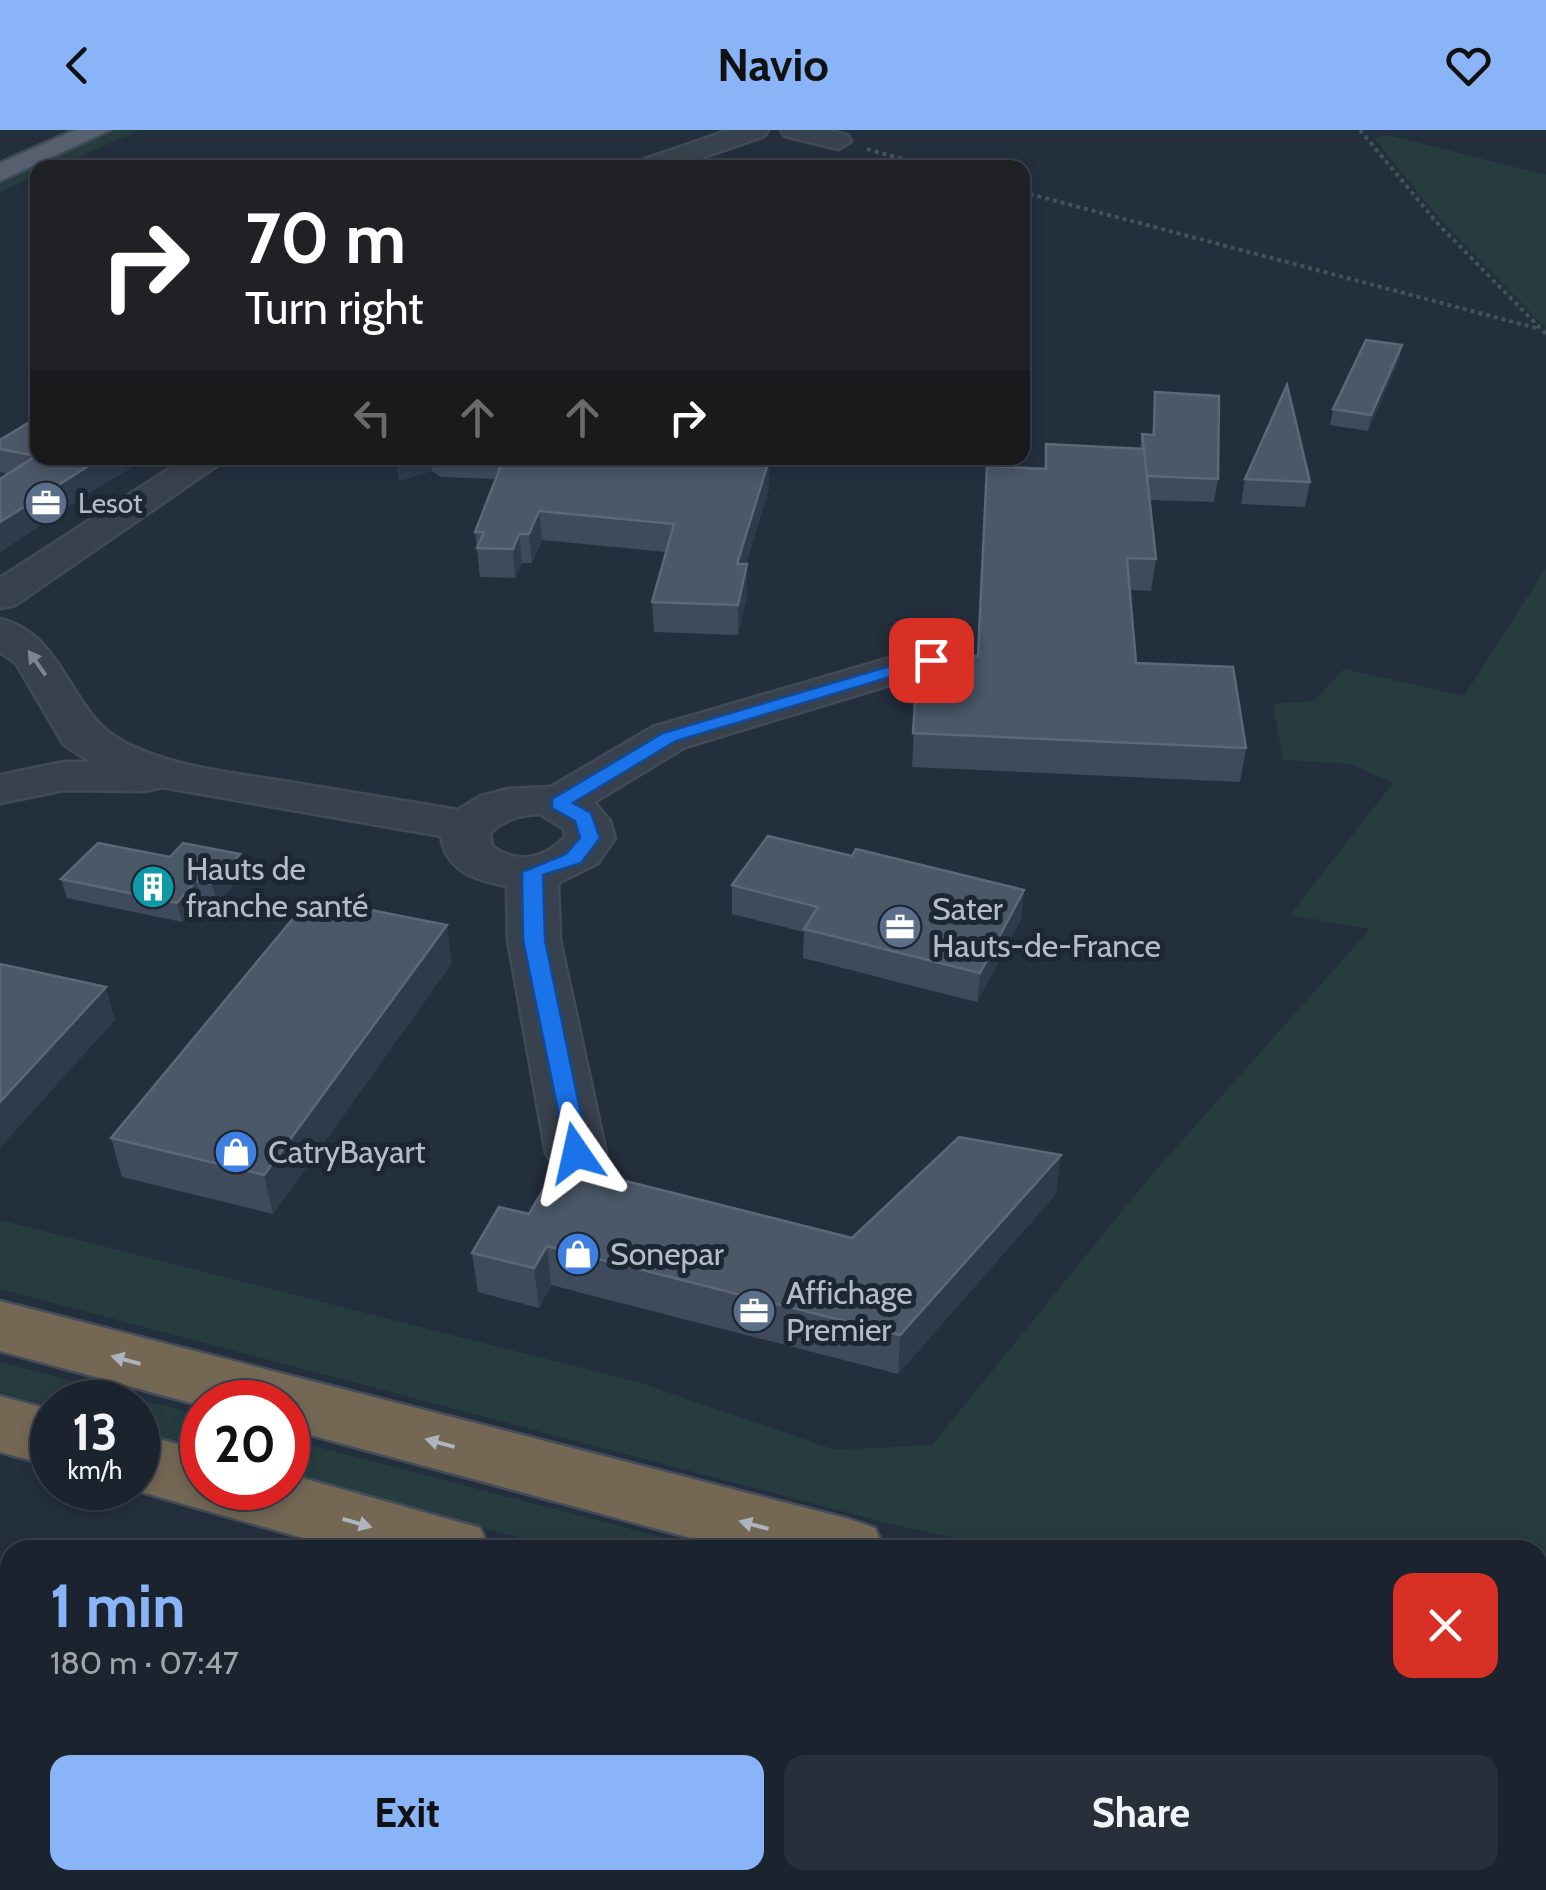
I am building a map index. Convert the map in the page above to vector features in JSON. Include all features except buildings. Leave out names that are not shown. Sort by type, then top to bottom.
[{"type":"highway","points":[[0,1326],[811,1540]]},
{"type":"highway","points":[[0,1424],[30,1432]]},
{"type":"highway","points":[[309,1510],[418,1540]]},
{"type":"main road","points":[[0,173],[98,130]]},
{"type":"street","points":[[669,160],[755,130]]},
{"type":"street","points":[[794,130],[838,141]]},
{"type":"street","points":[[0,596],[199,465]]},
{"type":"street","points":[[0,632],[33,655],[76,730],[108,753],[188,780]]},
{"type":"street","points":[[559,804],[670,737],[931,660]]},
{"type":"street","points":[[15,784],[64,758],[76,730]]},
{"type":"street","points":[[15,784],[90,775],[188,780],[469,826],[502,805],[530,800],[559,804],[584,818],[590,838],[573,859],[532,872],[498,870],[480,863],[465,846],[469,826]]},
{"type":"street","points":[[532,872],[534,940],[576,1153]]},
{"type":"path","points":[[1360,130],[1440,225],[1546,334]]},
{"type":"path","points":[[838,141],[906,160]]},
{"type":"path","points":[[1030,194],[1536,328]]},
{"type":"green space","points":[[111,130],[140,130],[71,160],[43,160]]},
{"type":"green space","points":[[1388,135],[1546,175],[1546,328],[1441,221],[1374,138]]},
{"type":"green space","points":[[30,166],[30,178],[0,192],[0,179]]},
{"type":"green space","points":[[1546,568],[1546,1540],[963,1540],[0,1289],[0,1220],[641,1383],[835,1450],[932,1445],[1148,1179],[1370,929],[1290,915],[1393,783],[1351,764],[1283,760],[1273,704],[1314,701],[1344,669],[1464,696]]},
{"type":"green space","points":[[0,1362],[67,1380],[30,1380],[30,1401],[0,1392]]},
{"type":"green space","points":[[160,1405],[180,1410],[180,1443],[160,1438]]},
{"type":"green space","points":[[310,1445],[672,1540],[528,1540],[310,1480]]},
{"type":"place","name":"Lesot","points":[[46,503]]},
{"type":"place","name":"Hauts de franche santé","points":[[153,887]]},
{"type":"place","name":"Sater Hauts-de-France","points":[[900,927]]},
{"type":"place","name":"CatryBayart","points":[[236,1152]]},
{"type":"place","name":"Sonepar","points":[[578,1254]]},
{"type":"place","name":"Affichage Premier","points":[[754,1311]]},
{"type":"route","points":[[576,1153],[534,940],[532,872],[573,859],[590,838],[584,818],[559,804],[670,737],[726,717],[910,669],[931,660]]}]
